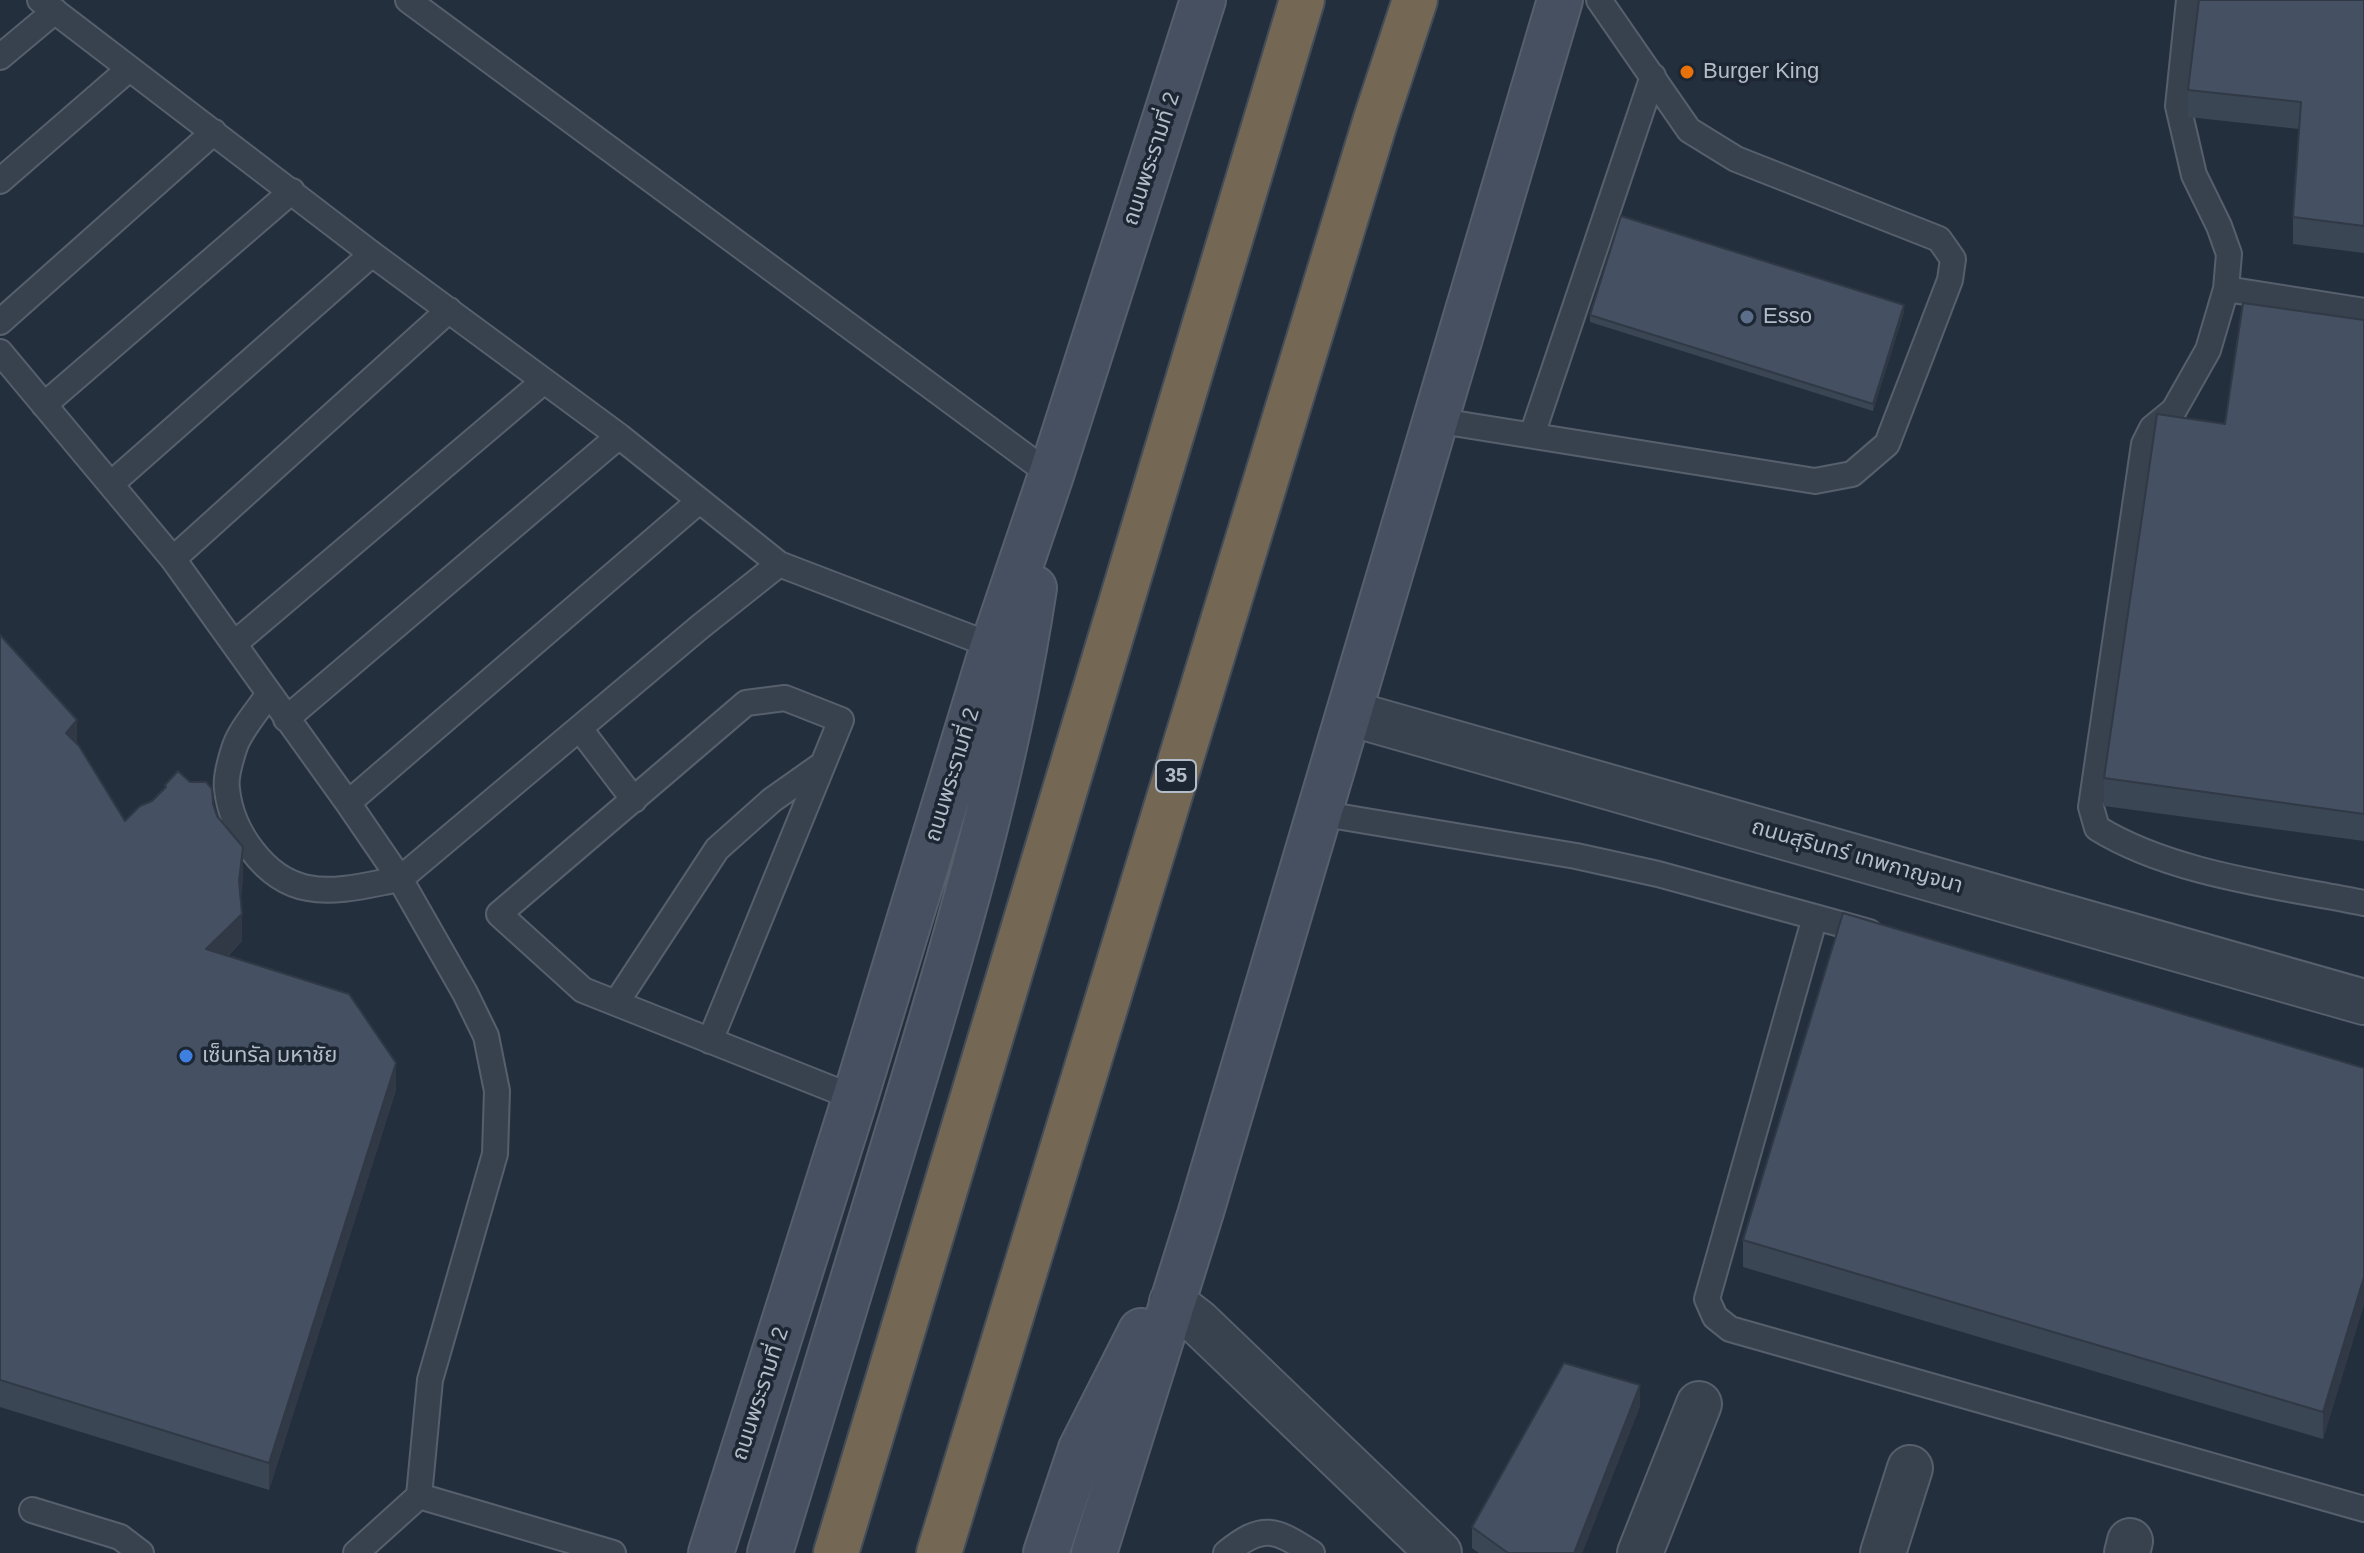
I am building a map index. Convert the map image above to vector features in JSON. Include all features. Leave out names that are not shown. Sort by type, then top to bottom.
[{"type":"highway","points":[[836,1553],[1302,0]]},
{"type":"highway","name":"35","points":[[939,1553],[1375,122],[1415,0]]},
{"type":"main road","points":[[1094,1553],[1200,1215],[1560,0]]},
{"type":"main road","name":"ถนนพระรามที่ 2","points":[[711,1553],[1197,2]]},
{"type":"main road","points":[[770,1553],[932,1020],[984,831],[1021,672],[1051,475]]},
{"type":"main road","points":[[1046,1553],[1081,1449],[1200,1215]]},
{"type":"street","name":"ถนนสุรินทร์ เทพกาญจนา","points":[[1349,713],[2364,1002]]},
{"type":"street","points":[[1172,1302],[1198,1322],[1439,1553]]},
{"type":"street","points":[[1640,1553],[1699,1404]]},
{"type":"street","points":[[1883,1553],[1910,1468]]},
{"type":"lane","points":[[408,0],[1051,475]]},
{"type":"lane","points":[[1434,420],[1815,481],[1852,474],[1887,444],[1950,280],[1953,259],[1939,239],[1736,159],[1689,130],[1599,0]]},
{"type":"lane","points":[[2189,0],[2178,106],[2194,175],[2229,254],[2226,289],[2208,350],[2174,410],[2152,428],[2144,444],[2091,807],[2097,828],[2124,845],[2196,868],[2364,903]]},
{"type":"lane","points":[[0,57],[48,5],[372,254],[619,436],[779,564],[993,646]]},
{"type":"lane","points":[[0,181],[129,69]]},
{"type":"lane","points":[[1532,435],[1653,76]]},
{"type":"lane","points":[[0,322],[214,132]]},
{"type":"lane","points":[[44,405],[292,191]]},
{"type":"lane","points":[[111,484],[372,254]]},
{"type":"lane","points":[[2226,289],[2364,311]]},
{"type":"lane","points":[[173,559],[449,310]]},
{"type":"lane","points":[[0,352],[173,559],[348,803],[400,879],[486,1036],[497,1091],[495,1154],[430,1380],[419,1496],[356,1553]]},
{"type":"lane","points":[[234,644],[544,381]]},
{"type":"lane","points":[[286,719],[619,436]]},
{"type":"lane","points":[[348,803],[698,502]]},
{"type":"lane","points":[[268,695],[236,743],[226,786],[236,825],[254,854],[284,880],[308,889],[340,888],[400,879],[779,564]]},
{"type":"lane","points":[[710,1041],[841,720],[785,698],[746,703],[499,914],[583,990],[710,1041],[855,1098]]},
{"type":"lane","points":[[580,729],[634,800]]},
{"type":"lane","points":[[616,1003],[717,849],[772,800],[823,764]]},
{"type":"lane","points":[[1318,813],[1576,856],[1658,874],[1891,939]]},
{"type":"lane","points":[[1815,917],[1707,1299],[1715,1317],[1730,1329],[2364,1509]]},
{"type":"lane","points":[[419,1496],[613,1553]]},
{"type":"lane","points":[[32,1510],[120,1537],[141,1553]]},
{"type":"lane","points":[[1226,1553],[1246,1537],[1260,1533],[1281,1534],[1312,1553]]},
{"type":"building","points":[[2199,0],[2364,0],[2364,226],[2293,217],[2301,102],[2188,90]]},
{"type":"building","name":"Esso","points":[[1621,216],[1904,305],[1873,404],[1590,315]]},
{"type":"building","points":[[2243,303],[2364,320],[2364,814],[2104,778],[2157,414],[2225,424]]},
{"type":"building","name":"เซ็นทรัล มหาชัย","points":[[0,635],[77,720],[66,733],[79,746],[125,821],[140,806],[152,801],[178,771],[190,782],[206,782],[212,789],[217,816],[243,847],[239,881],[242,914],[206,949],[349,994],[396,1063],[269,1463],[0,1380]]},
{"type":"building","points":[[1843,913],[2364,1068],[2364,1277],[2323,1412],[1743,1240]]},
{"type":"building","points":[[1564,1363],[1640,1385],[1574,1553],[1508,1553],[1472,1527]]},
{"type":"place","name":"Burger King","points":[[1687,72]]},
{"type":"place","name":"Esso","points":[[1747,317]]},
{"type":"place","name":"เซ็นทรัล มหาชัย","points":[[186,1056]]}]
